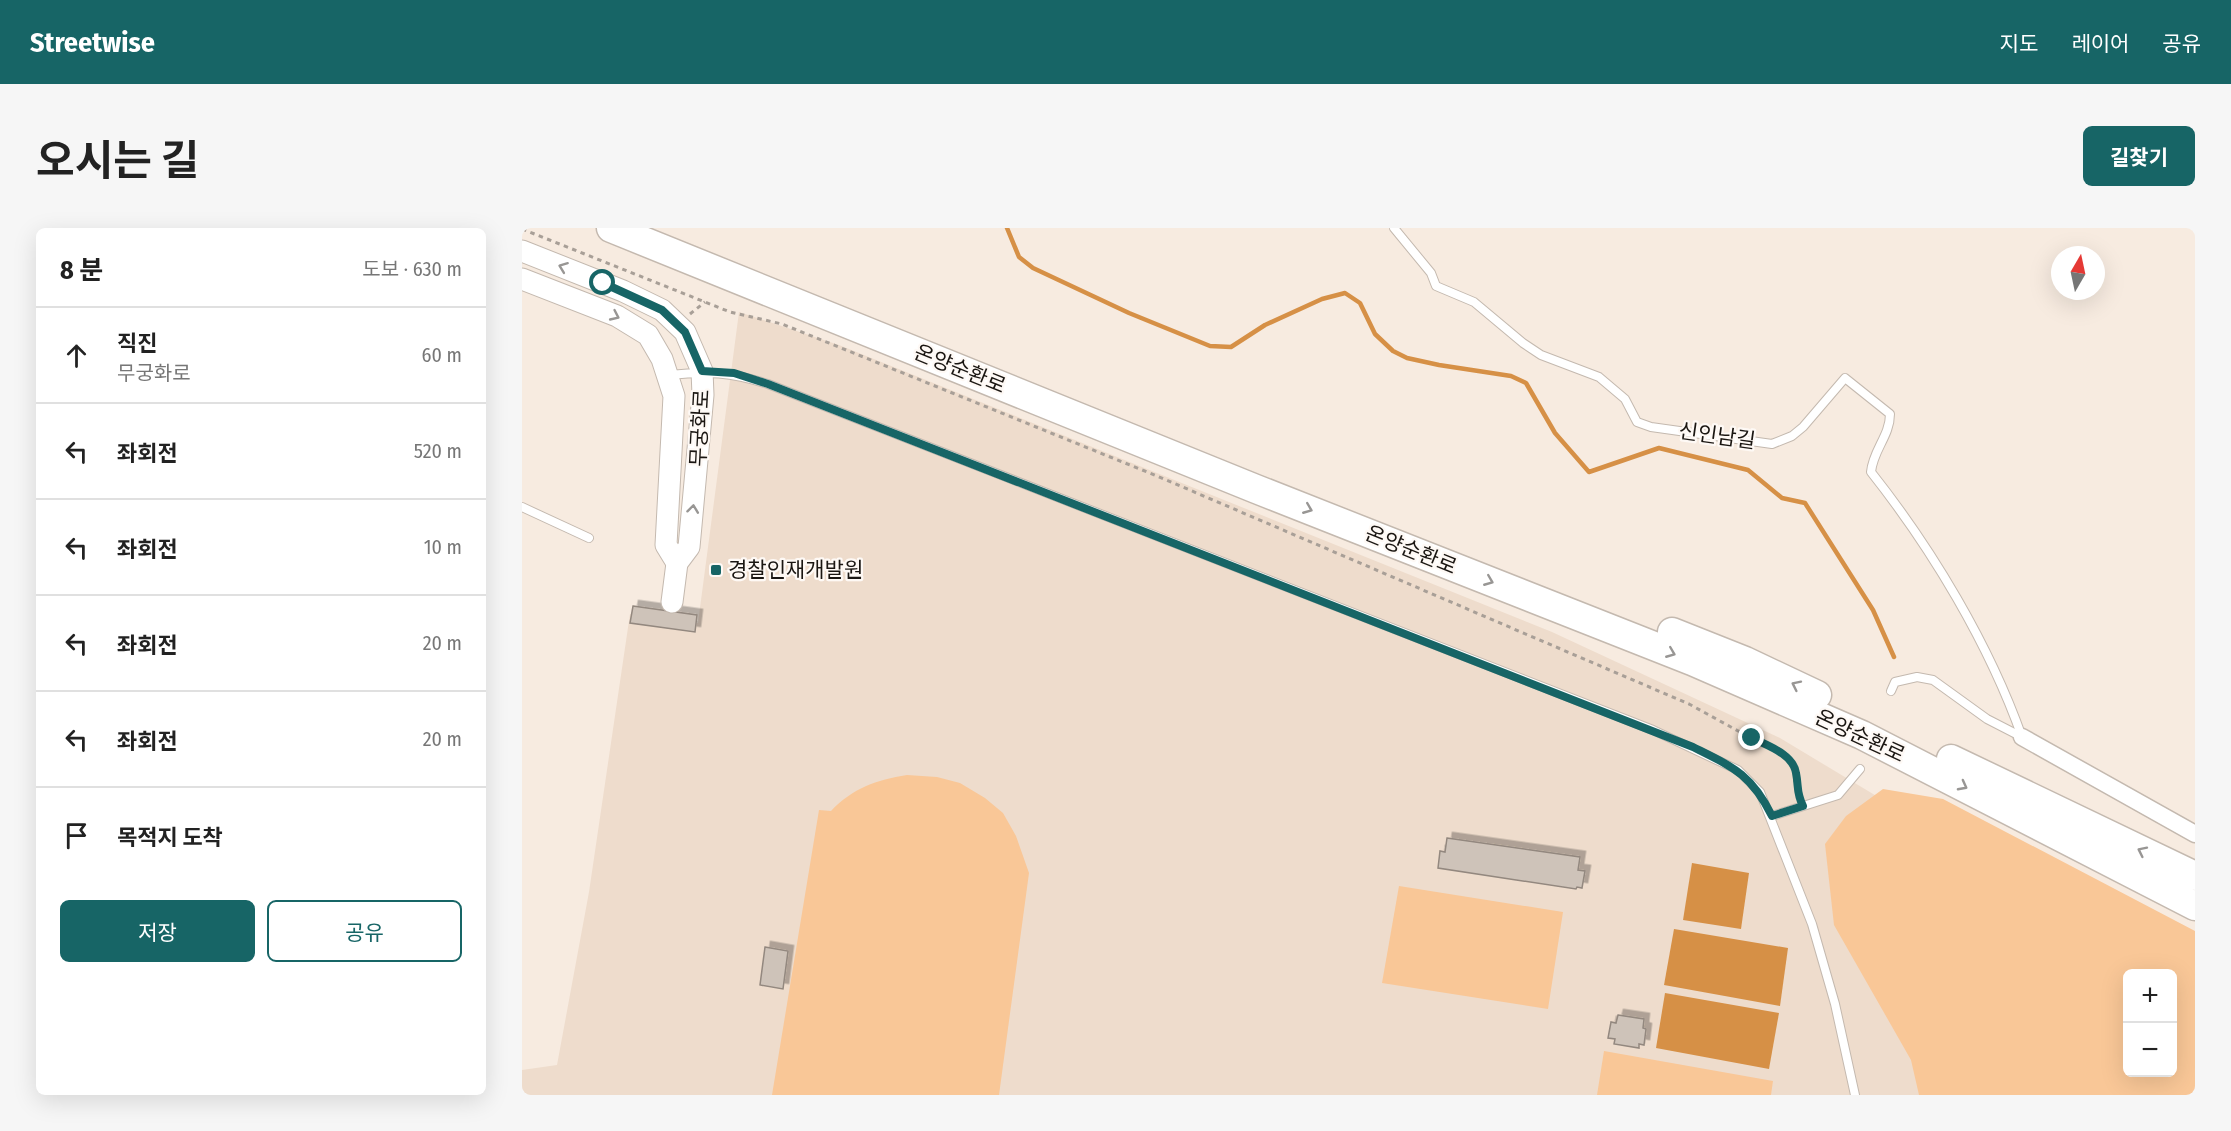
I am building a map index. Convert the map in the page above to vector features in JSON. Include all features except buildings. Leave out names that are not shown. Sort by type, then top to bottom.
[{"type":"highway","name":"온양순환로","points":[[611,228],[1256,489],[1692,661],[1862,735],[2195,906]]},
{"type":"highway","name":"온양순환로","points":[[655,228],[1107,410],[1745,661],[2195,876]]},
{"type":"street","name":"무궁화로","points":[[522,251],[623,291],[662,310],[685,332],[702,371],[702,425],[689,547],[677,563],[672,602]]},
{"type":"street","name":"무궁화로","points":[[522,279],[617,316],[648,335],[668,375],[674,396],[666,545],[677,563]]},
{"type":"street","points":[[2022,737],[2195,834]]},
{"type":"lane","name":"신인남길","points":[[1394,228],[1431,273],[1436,286],[1474,302],[1541,355],[1599,378],[1625,399],[1637,422],[1651,427],[1772,444],[1792,436],[1803,427],[1845,378],[1890,414],[1890,427],[1872,458],[1871,472],[1900,508],[1979,639],[2008,699],[2022,737]]},
{"type":"lane","points":[[668,375],[702,371],[734,373],[768,384],[1683,743],[1738,770],[1760,792],[1772,816],[1812,924],[1835,1004],[1855,1095]]},
{"type":"lane","points":[[522,507],[589,538]]},
{"type":"lane","points":[[1891,691],[1895,682],[1917,677],[1934,680],[1987,719],[2022,737]]},
{"type":"lane","points":[[1772,816],[1838,795],[1860,769]]},
{"type":"path","points":[[522,229],[730,312],[782,324],[1091,449],[1689,704],[1791,760],[1796,773],[1796,792],[1803,806]]},
{"type":"shaded area","name":"경찰인재개발원","points":[[739,312],[839,345],[1552,632],[1780,738],[1903,812],[1957,1095],[522,1095],[522,1070],[557,1065],[589,892],[630,614],[698,623]]},
{"type":"shaded area","points":[[907,775],[937,777],[960,783],[985,798],[1003,813],[1016,836],[1029,873],[999,1095],[772,1095],[819,810],[831,811],[848,796],[866,786]]},
{"type":"shaded area","points":[[1883,789],[1943,799],[2195,931],[2195,1095],[1919,1095],[1911,1060],[1834,925],[1825,844],[1846,816]]},
{"type":"shaded area","points":[[1692,863],[1749,873],[1741,929],[1683,920]]},
{"type":"shaded area","points":[[1399,886],[1563,912],[1548,1009],[1382,983]]},
{"type":"shaded area","points":[[1674,929],[1788,948],[1780,1006],[1664,985]]},
{"type":"shaded area","points":[[1665,993],[1779,1013],[1769,1069],[1656,1048]]},
{"type":"shaded area","points":[[1604,1051],[1773,1081],[1771,1095],[1597,1095]]},
{"type":"waterway","points":[[1007,228],[1019,257],[1033,268],[1129,313],[1210,346],[1231,347],[1265,325],[1322,299],[1345,293],[1360,303],[1375,334],[1393,351],[1407,358],[1511,376],[1526,383],[1555,433],[1589,472],[1659,448],[1748,470],[1782,498],[1805,503],[1873,610],[1894,657]]},
{"type":"place","name":"경찰인재개발원","points":[[716,570]]},
{"type":"route","points":[[603,283],[662,310],[685,332],[702,371],[734,373],[768,384],[1693,747],[1738,770],[1760,792],[1772,816],[1803,806],[1796,792],[1796,773],[1791,760],[1752,738]]}]
